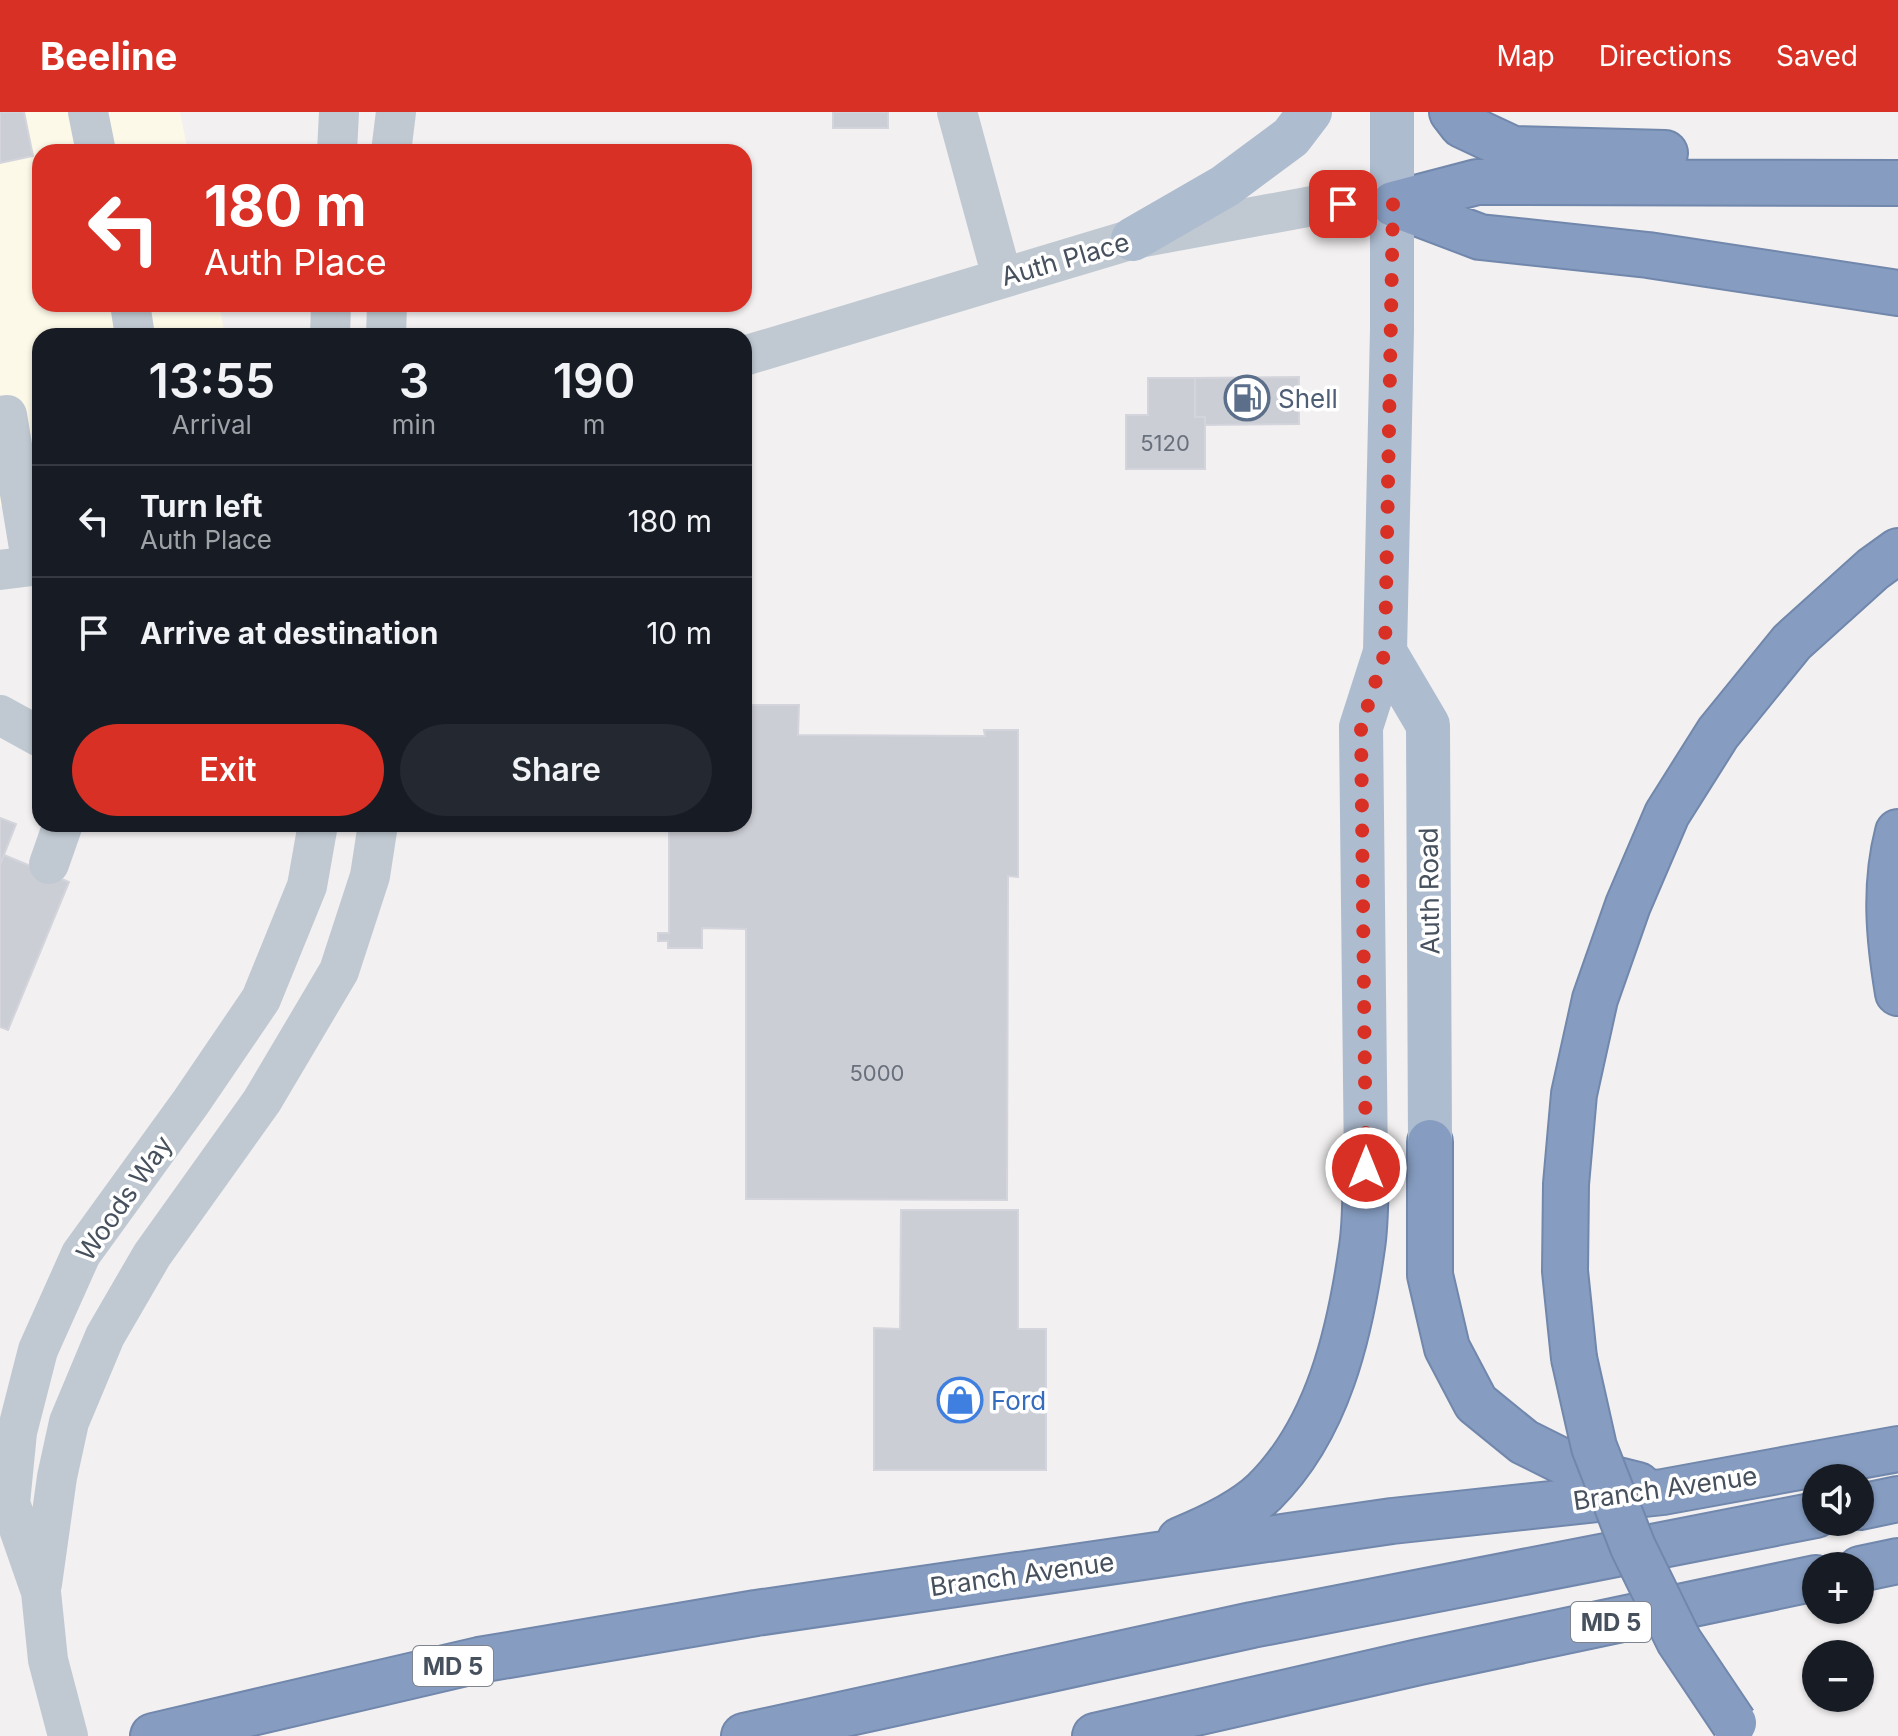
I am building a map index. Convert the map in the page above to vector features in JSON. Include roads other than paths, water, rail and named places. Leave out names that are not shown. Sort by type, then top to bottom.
[{"type":"highway","points":[[1452,112],[1462,125],[1513,149],[1780,155],[1880,183]]},
{"type":"highway","points":[[1393,204],[1477,182],[1880,183]]},
{"type":"highway","points":[[1393,204],[1480,237],[1648,255],[1898,293]]},
{"type":"highway","points":[[1740,1729],[1679,1641],[1633,1547],[1594,1447],[1574,1358],[1565,1271],[1566,1184],[1574,1094],[1595,999],[1628,905],[1667,814],[1718,733],[1792,642],[1873,569],[1898,551]]},
{"type":"highway","points":[[1898,832],[1888,888],[1890,945],[1898,993]]},
{"type":"highway","points":[[1430,1142],[1430,1275],[1447,1348],[1476,1403],[1524,1442],[1582,1471],[1663,1492]]},
{"type":"highway","points":[[1145,1556],[1211,1527],[1263,1493],[1300,1449],[1339,1364],[1363,1245],[1366,1168]]},
{"type":"highway","name":"Branch Avenue","points":[[153,1736],[494,1657],[756,1613],[1392,1521],[1663,1492],[1898,1449]]},
{"type":"highway","points":[[1874,1504],[1898,1499]]},
{"type":"highway","points":[[744,1736],[1252,1625],[1802,1518]]},
{"type":"highway","points":[[1874,1566],[1898,1561]]},
{"type":"highway","name":"MD 5","points":[[1095,1736],[1419,1662],[1802,1581]]},
{"type":"main road","points":[[1133,239],[1225,186],[1291,137],[1310,112]]},
{"type":"main road","points":[[1366,1168],[1361,727],[1385,652],[1392,112]]},
{"type":"main road","name":"Auth Road","points":[[1385,652],[1428,725],[1430,1142]]},
{"type":"street","points":[[88,112],[94,144]]},
{"type":"street","points":[[337,144],[339,112]]},
{"type":"street","points":[[392,144],[396,112]]},
{"type":"street","points":[[957,112],[1002,277]]},
{"type":"street","name":"Auth Place","points":[[752,354],[1133,239],[1318,205],[1393,204]]},
{"type":"street","points":[[0,416],[32,406]]},
{"type":"street","points":[[0,416],[7,415],[24,567]]},
{"type":"street","points":[[0,715],[32,733]]},
{"type":"street","points":[[49,864],[60,832]]},
{"type":"street","name":"Woods Way","points":[[68,1736],[48,1660],[41,1592],[10,1503],[17,1432],[38,1350],[81,1254],[261,999],[307,886],[317,832]]},
{"type":"street","name":"Woods Way","points":[[41,1592],[57,1477],[69,1422],[105,1336],[152,1255],[262,1101],[339,971],[370,876],[377,832]]},
{"type":"place","name":"Shell","points":[[1247,398]]},
{"type":"place","name":"Ford","points":[[960,1400]]}]
